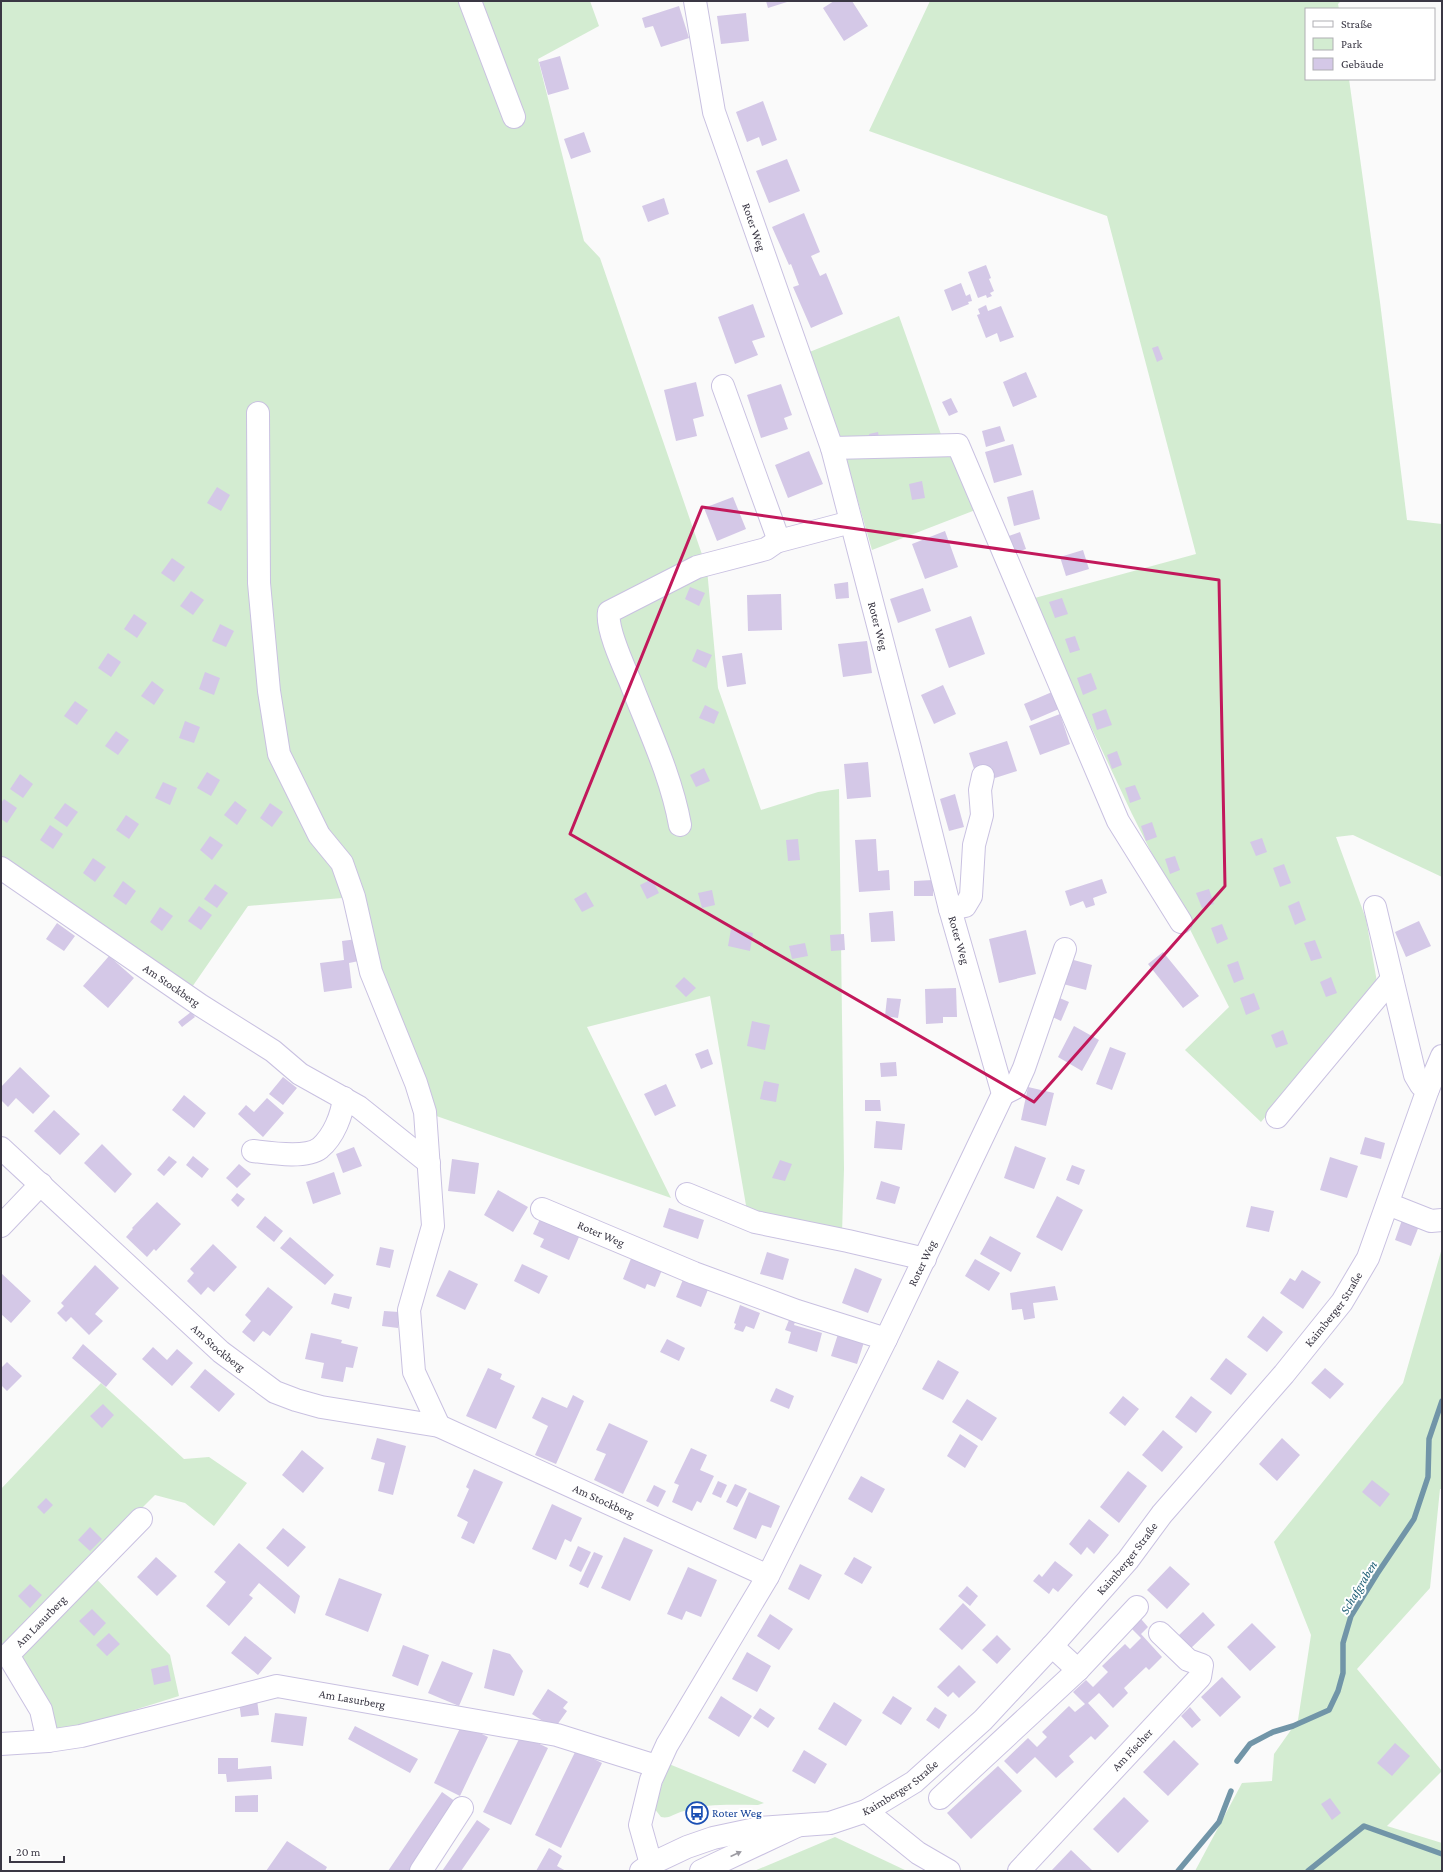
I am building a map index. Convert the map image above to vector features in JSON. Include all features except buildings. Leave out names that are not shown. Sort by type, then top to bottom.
[{"type":"street","points":[[470,1],[514,117]]},
{"type":"street","name":"Roter Weg","points":[[646,1868],[640,1825],[656,1766],[768,1576],[886,1339],[1003,1094],[950,909],[832,448],[714,112],[695,1]]},
{"type":"street","points":[[722,386],[779,540]]},
{"type":"street","points":[[258,413],[259,583],[269,690],[279,754],[319,835],[342,864],[354,897],[371,972],[416,1083],[425,1112],[433,1226],[409,1310],[414,1372],[439,1426]]},
{"type":"street","points":[[832,448],[958,445],[1118,821],[1181,922]]},
{"type":"street","points":[[680,825],[675,797],[619,654],[608,619],[609,612],[697,567],[766,549],[779,540],[851,522]]},
{"type":"street","points":[[950,909],[965,906],[971,896],[974,845],[982,815],[980,790],[983,776]]},
{"type":"street","name":"Am Stockberg","points":[[1,868],[194,1001],[273,1051],[300,1074],[344,1098],[365,1112],[429,1163]]},
{"type":"street","points":[[1375,908],[1415,1075],[1421,1085],[1428,1089]]},
{"type":"street","points":[[1003,1094],[1015,1088],[1024,1068],[1065,948]]},
{"type":"street","points":[[1277,1117],[1392,979]]},
{"type":"street","name":"Kaimberger Straße","points":[[646,1868],[688,1847],[713,1838],[760,1828],[830,1823],[866,1811],[914,1782],[983,1720],[1052,1646],[1128,1560],[1162,1514],[1284,1374],[1342,1302],[1368,1258],[1428,1089],[1442,1056]]},
{"type":"street","points":[[254,1151],[279,1154],[305,1153],[320,1148],[333,1131],[342,1110],[344,1098]]},
{"type":"street","name":"Am Stockberg","points":[[1,1148],[221,1352],[275,1392],[321,1407],[439,1426],[768,1576]]},
{"type":"street","points":[[1,1226],[41,1184]]},
{"type":"street","points":[[687,1194],[756,1222],[925,1259]]},
{"type":"street","points":[[1388,1204],[1431,1221],[1442,1220]]},
{"type":"street","name":"Roter Weg","points":[[542,1210],[694,1273],[797,1311],[886,1339]]},
{"type":"street","name":"Am Lasurberg","points":[[48,1741],[41,1710],[8,1655],[141,1519]]},
{"type":"street","points":[[940,1798],[1078,1670],[1137,1607]]},
{"type":"street","name":"Am Fischer","points":[[1019,1871],[1200,1677],[1202,1665],[1188,1660],[1160,1633]]},
{"type":"street","points":[[1052,1646],[1078,1670]]},
{"type":"street","name":"Am Lasurberg","points":[[1,1744],[48,1741],[81,1736],[277,1686],[557,1735],[656,1766]]},
{"type":"street","points":[[421,1871],[462,1808]]},
{"type":"street","points":[[866,1811],[918,1853],[948,1871]]},
{"type":"street","points":[[701,1871],[797,1826]]},
{"type":"highlighted area","points":[[702,507],[1219,580],[1225,886],[1034,1102],[570,834]]},
{"type":"green space","points":[[1,1],[590,1],[599,26],[538,59],[584,241],[600,258],[707,569],[718,688],[761,810],[818,792],[839,789],[844,1169],[842,1233],[748,1217],[710,996],[587,1027],[671,1198],[425,1112],[354,897],[248,906],[190,990],[1,859]]},
{"type":"green space","points":[[930,1],[1341,1],[1338,4],[1339,8],[1305,8],[1305,80],[1349,80],[1380,302],[1407,520],[1442,524],[1442,877],[1353,835],[1336,837],[1366,919],[1377,982],[1261,1122],[1185,1050],[1229,1007],[1132,814],[1031,599],[1196,554],[1107,216],[869,131]]},
{"type":"green space","points":[[899,316],[943,440],[843,443],[807,353]]},
{"type":"green space","points":[[953,452],[978,509],[872,550],[845,456]]},
{"type":"green space","points":[[1442,1248],[1442,1489],[1440,1489],[1430,1588],[1357,1669],[1442,1771],[1387,1826],[1442,1843],[1442,1871],[1195,1871],[1242,1783],[1272,1781],[1274,1754],[1298,1720],[1311,1635],[1274,1542],[1403,1383]]},
{"type":"green space","points":[[101,1383],[184,1459],[209,1457],[247,1483],[214,1526],[185,1503],[155,1495],[84,1566],[170,1655],[179,1696],[54,1735],[1,1664],[1,1489]]},
{"type":"green space","points":[[669,1764],[764,1803],[758,1805],[720,1805],[693,1808],[670,1817],[661,1817],[654,1808]]},
{"type":"green space","points":[[835,1837],[907,1871],[754,1871]]},
{"type":"waterway","name":"Schafgraben","points":[[1237,1761],[1250,1744],[1273,1732],[1293,1726],[1329,1710],[1338,1691],[1343,1673],[1343,1643],[1351,1616],[1414,1519],[1428,1477],[1429,1439],[1442,1401]]},
{"type":"waterway","name":"Schafgraben","points":[[1178,1871],[1219,1822],[1231,1791]]},
{"type":"waterway","points":[[1308,1871],[1364,1826],[1442,1854]]},
{"type":"place","name":"Roter Weg","points":[[697,1813]]}]
